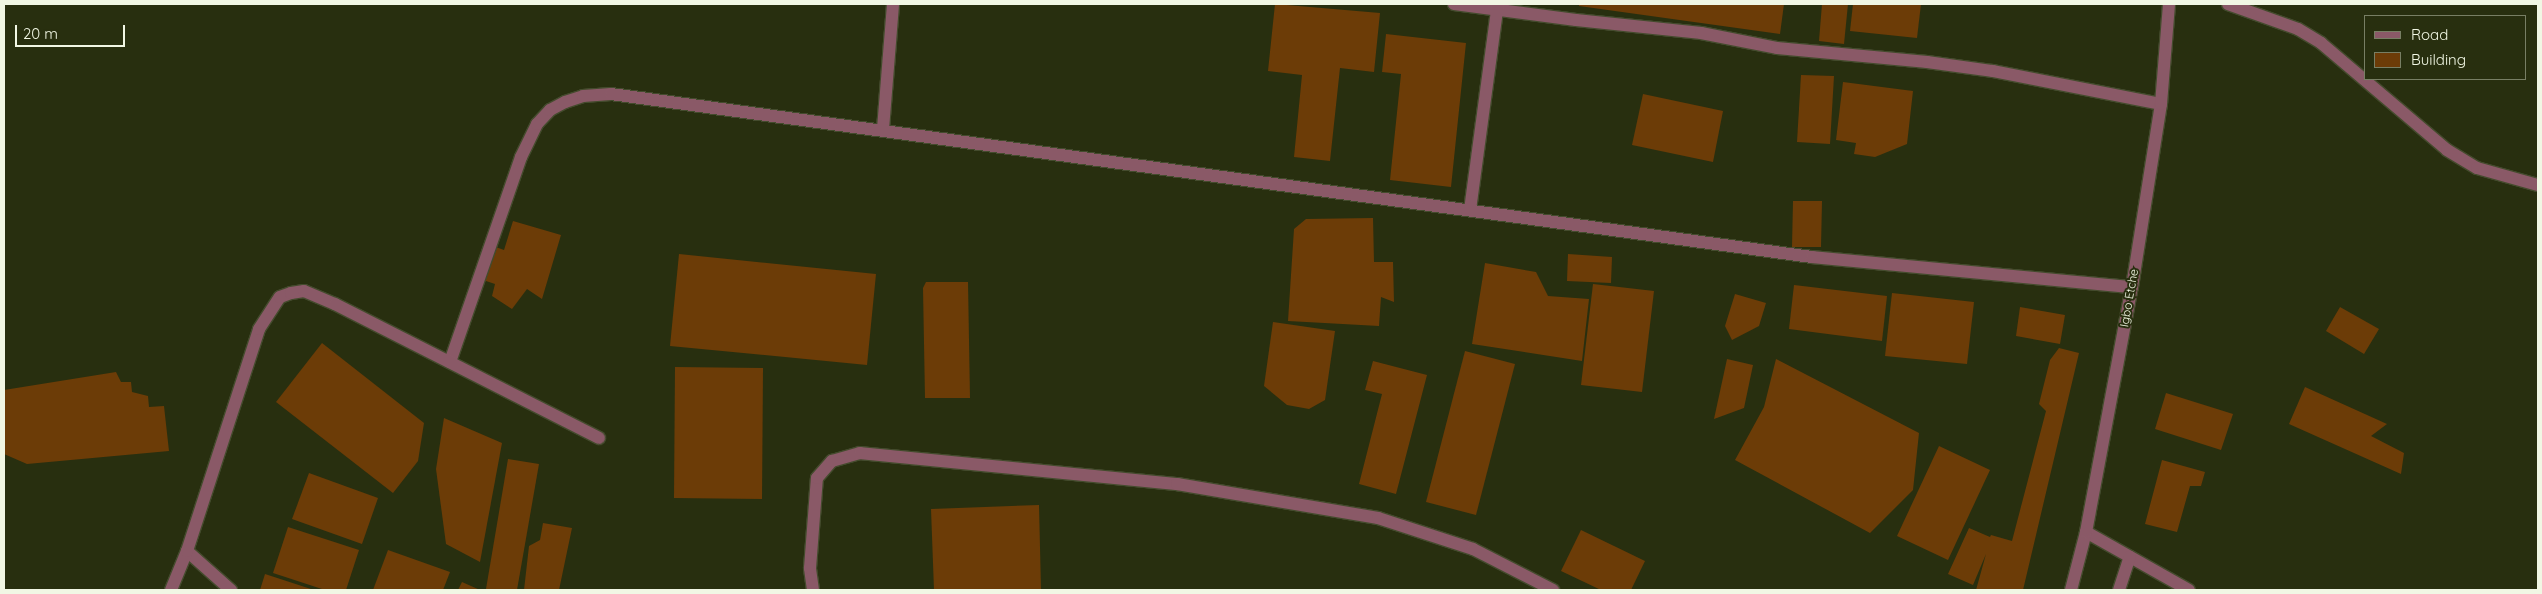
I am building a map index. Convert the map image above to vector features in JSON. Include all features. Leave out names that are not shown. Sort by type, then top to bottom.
[{"type":"street","points":[[883,129],[893,4]]},
{"type":"street","points":[[1454,4],[1498,6],[1701,33],[1777,48],[1927,62],[1984,70],[2161,104]]},
{"type":"street","name":"Igbo Etche","points":[[2071,590],[2086,532],[2132,287],[2161,104],[2169,4]]},
{"type":"street","points":[[2228,4],[2298,29],[2321,43],[2364,80]]},
{"type":"street","points":[[1470,210],[1498,6]]},
{"type":"street","points":[[2365,80],[2447,150],[2477,168],[2538,185]]},
{"type":"street","points":[[450,362],[521,157],[538,124],[550,110],[583,96],[611,94],[883,129],[1812,257],[2132,287]]},
{"type":"street","points":[[171,590],[188,550],[259,329],[280,297],[304,292],[335,304],[599,438]]},
{"type":"street","points":[[814,590],[810,568],[817,478],[832,461],[860,453],[1177,484],[1378,518],[1473,549],[1553,590]]},
{"type":"street","points":[[2086,532],[2189,590]]},
{"type":"street","points":[[188,550],[231,590]]},
{"type":"street","points":[[2119,590],[2130,557]]},
{"type":"building","points":[[1275,4],[1380,13],[1374,72],[1340,68],[1330,161],[1294,157],[1302,75],[1268,71]]},
{"type":"building","points":[[1579,4],[1784,4],[1780,34],[1579,6]]},
{"type":"building","points":[[1822,4],[1848,4],[1844,44],[1819,41]]},
{"type":"building","points":[[1853,4],[1921,4],[1917,38],[1850,31]]},
{"type":"building","points":[[1386,34],[1466,43],[1451,187],[1390,180],[1401,74],[1382,72]]},
{"type":"building","points":[[1801,75],[1834,76],[1830,144],[1797,142]]},
{"type":"building","points":[[1843,82],[1913,91],[1907,144],[1875,157],[1854,154],[1856,143],[1836,140]]},
{"type":"building","points":[[1643,94],[1723,111],[1713,162],[1632,145]]},
{"type":"building","points":[[1793,201],[1822,201],[1821,247],[1792,247]]},
{"type":"building","points":[[1373,218],[1374,262],[1393,262],[1394,302],[1381,297],[1379,326],[1288,321],[1294,229],[1306,219]]},
{"type":"building","points":[[513,221],[561,235],[542,299],[527,289],[512,309],[492,296],[495,284],[483,280],[493,246],[504,250]]},
{"type":"building","points":[[679,254],[876,274],[867,365],[670,346]]},
{"type":"building","points":[[1568,254],[1612,257],[1611,283],[1567,281]]},
{"type":"building","points":[[1485,263],[1536,272],[1548,296],[1589,299],[1582,361],[1472,344]]},
{"type":"building","points":[[926,282],[968,282],[970,398],[925,398],[923,288]]},
{"type":"building","points":[[1593,284],[1654,291],[1642,392],[1581,385]]},
{"type":"building","points":[[1794,285],[1887,296],[1882,341],[1789,329]]},
{"type":"building","points":[[1892,293],[1974,302],[1967,364],[1885,356]]},
{"type":"building","points":[[1735,294],[1766,303],[1759,326],[1732,340],[1725,326]]},
{"type":"building","points":[[2020,307],[2065,315],[2060,344],[2016,336]]},
{"type":"building","points":[[2340,307],[2379,329],[2364,354],[2326,331]]},
{"type":"building","points":[[1273,322],[1335,331],[1325,400],[1309,409],[1287,405],[1264,386]]},
{"type":"building","points":[[322,343],[424,423],[418,461],[393,493],[276,402]]},
{"type":"building","points":[[2059,348],[2079,353],[2023,590],[1976,590],[1986,554],[1973,585],[1948,574],[1969,528],[1990,537],[1991,535],[2012,541],[2046,411],[2039,404],[2050,360]]},
{"type":"building","points":[[1465,351],[1515,364],[1476,515],[1426,502]]},
{"type":"building","points":[[1727,359],[1753,365],[1744,408],[1714,419]]},
{"type":"building","points":[[1776,359],[1919,433],[1913,490],[1870,533],[1735,460],[1764,407]]},
{"type":"building","points":[[1373,361],[1427,375],[1396,494],[1359,484],[1382,394],[1365,390]]},
{"type":"building","points":[[675,367],[763,368],[762,499],[674,498]]},
{"type":"building","points":[[116,372],[121,382],[131,382],[132,392],[148,396],[149,407],[164,406],[169,451],[27,464],[4,454],[4,390]]},
{"type":"building","points":[[2305,387],[2387,424],[2371,436],[2404,453],[2401,474],[2289,424]]},
{"type":"building","points":[[2166,393],[2233,414],[2221,450],[2155,429]]},
{"type":"building","points":[[444,418],[502,443],[480,562],[446,544],[436,469]]},
{"type":"building","points":[[1939,446],[1990,470],[1948,560],[1897,536]]},
{"type":"building","points":[[508,459],[539,464],[517,590],[491,590],[486,589]]},
{"type":"building","points":[[2162,460],[2205,472],[2201,486],[2190,486],[2177,532],[2145,524]]},
{"type":"building","points":[[309,473],[378,498],[362,544],[292,519]]},
{"type":"building","points":[[1039,505],[1041,590],[934,590],[931,509]]},
{"type":"building","points":[[543,523],[572,528],[559,590],[524,590],[529,546],[540,540]]},
{"type":"building","points":[[288,527],[359,550],[346,590],[325,590],[273,573]]},
{"type":"building","points":[[1581,530],[1645,561],[1631,590],[1601,590],[1561,571]]},
{"type":"building","points":[[388,550],[450,572],[443,590],[373,590]]},
{"type":"building","points":[[265,574],[314,590],[260,590]]},
{"type":"building","points":[[462,582],[480,590],[458,590]]}]
